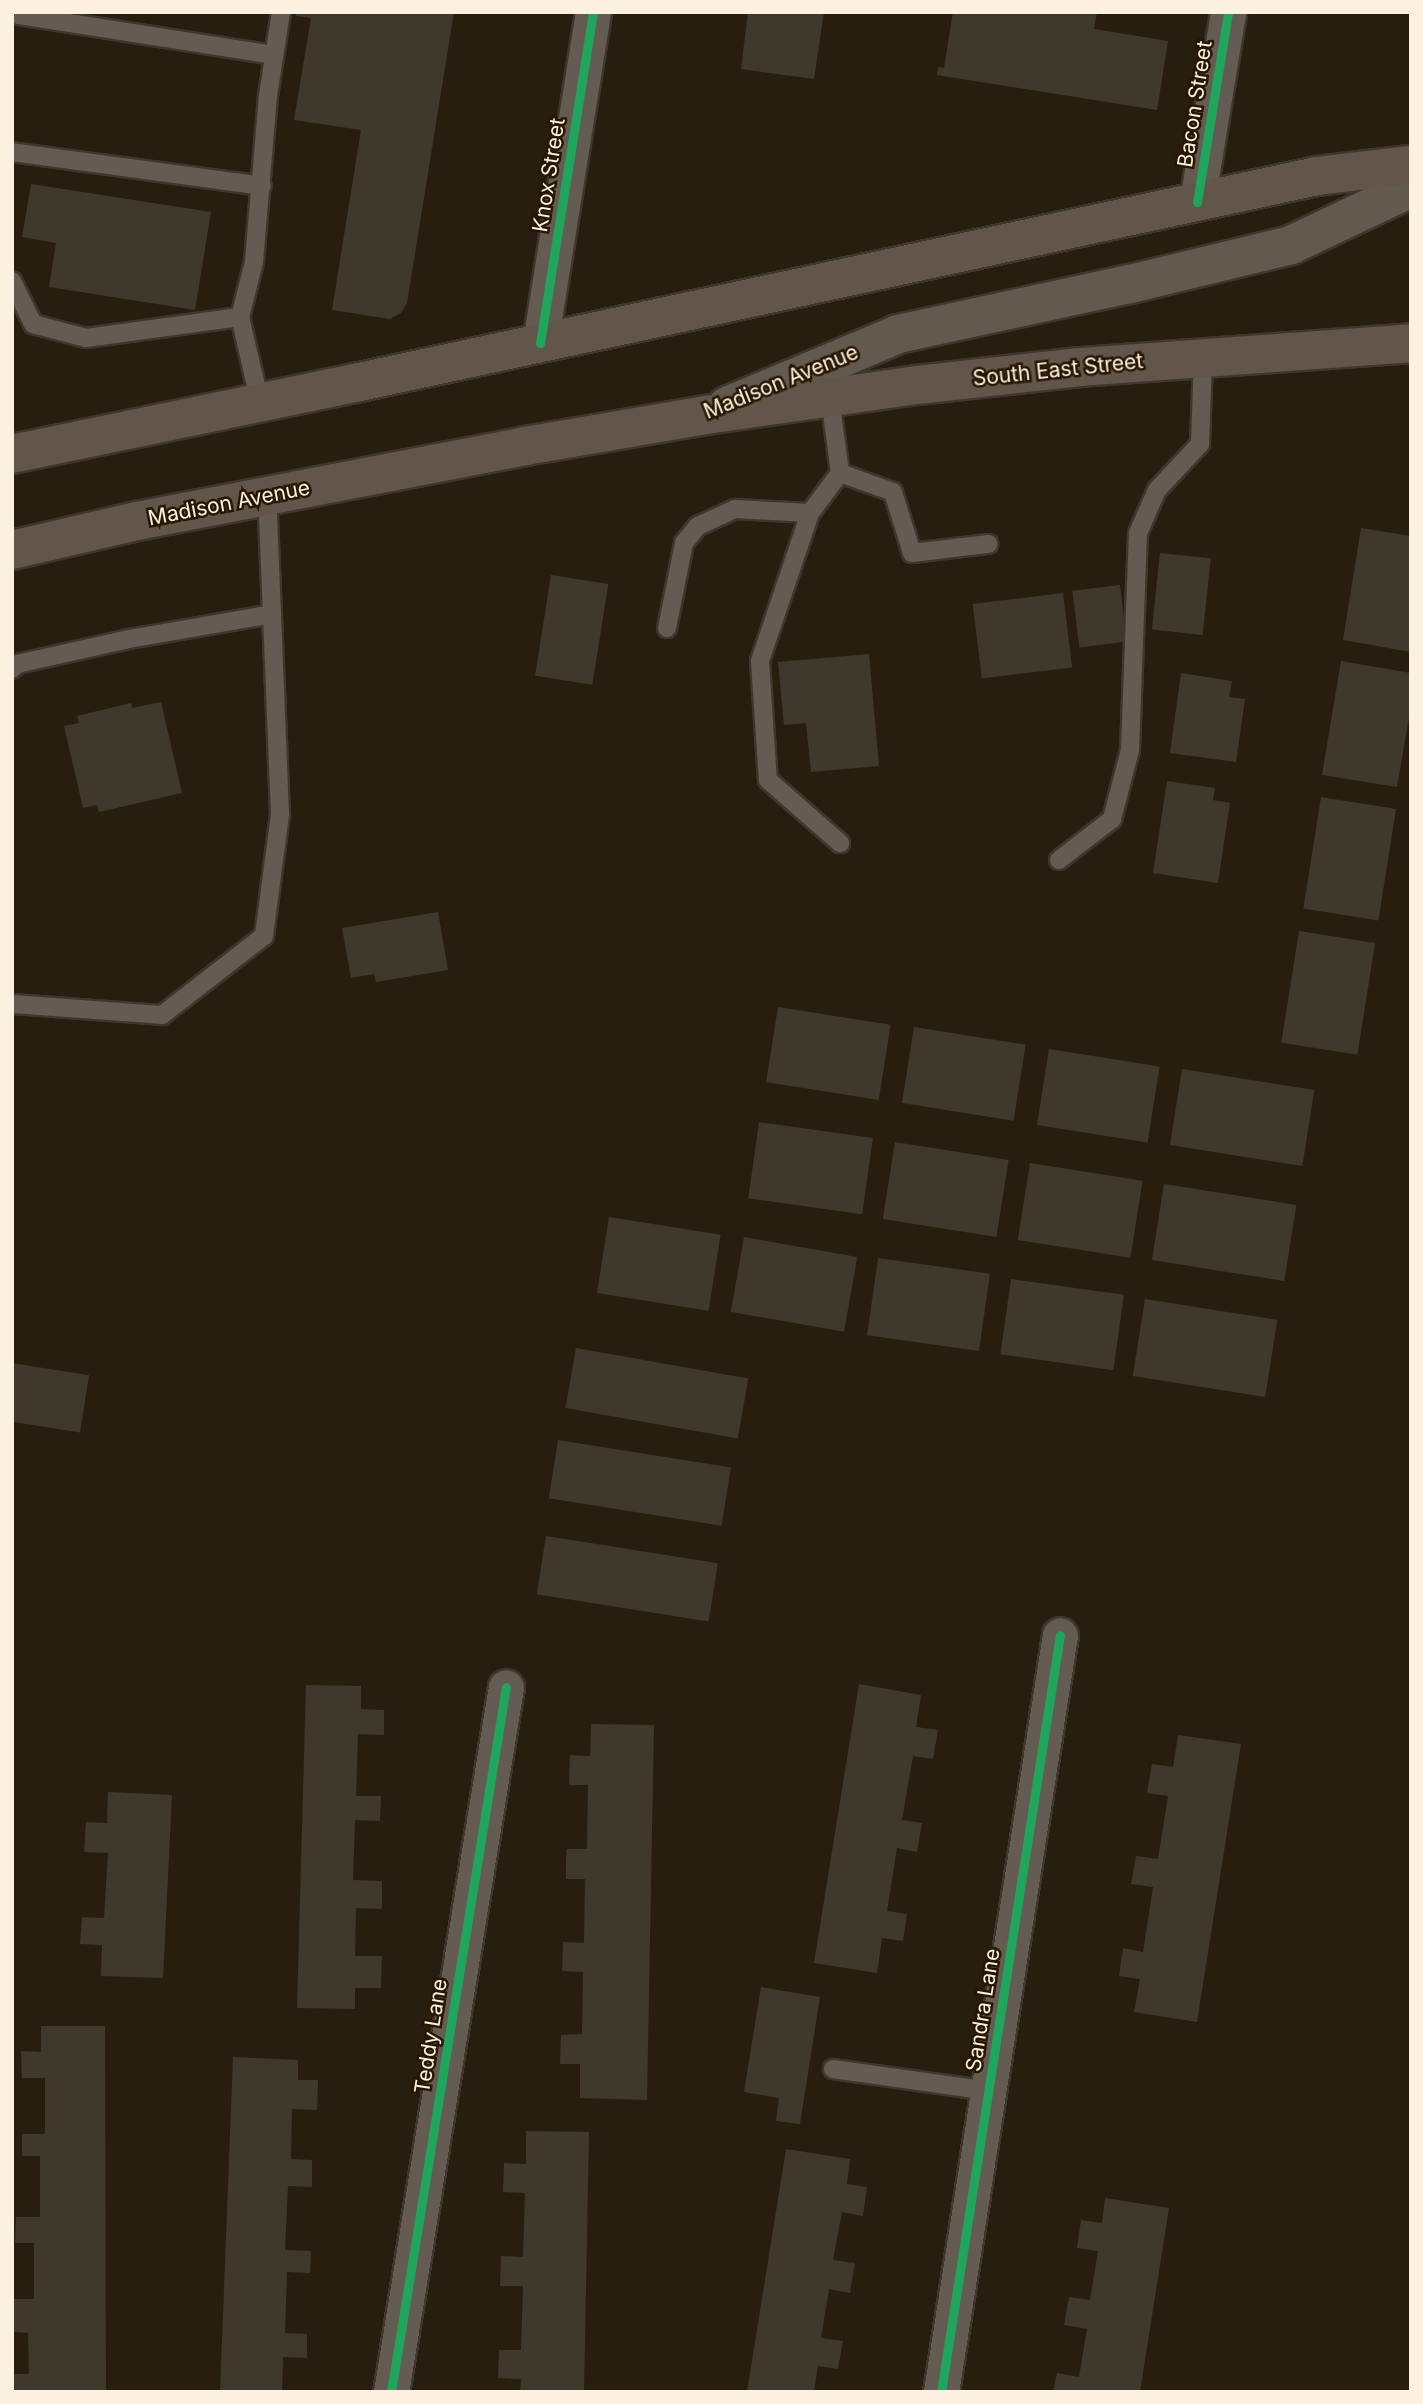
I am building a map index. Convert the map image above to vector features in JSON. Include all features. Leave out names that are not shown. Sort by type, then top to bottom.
[{"type":"main road","points":[[12,454],[1317,176],[1411,165]]},
{"type":"main road","name":"Madison Avenue","points":[[12,550],[267,496],[525,446],[706,415],[898,334],[1130,284],[1291,245],[1411,188]]},
{"type":"main road","name":"South East Street","points":[[706,415],[917,385],[1203,357],[1411,343]]},
{"type":"street","name":"Knox Street","points":[[540,343],[593,12]]},
{"type":"street","name":"Bacon Street","points":[[1198,202],[1228,12]]},
{"type":"street","name":"Sandra Lane","points":[[942,2392],[1060,1634]]},
{"type":"street","name":"Teddy Lane","points":[[391,2392],[506,1686]]},
{"type":"lane","points":[[260,403],[240,317],[254,262],[274,55],[281,12]]},
{"type":"lane","points":[[12,14],[274,55]]},
{"type":"lane","points":[[12,153],[262,186]]},
{"type":"lane","points":[[12,281],[33,324],[86,338],[240,317]]},
{"type":"lane","points":[[1059,860],[1112,818],[1130,750],[1139,533],[1157,490],[1200,444],[1203,357]]},
{"type":"lane","points":[[830,398],[840,473],[810,513],[760,661],[768,780],[839,843]]},
{"type":"lane","points":[[840,473],[893,492],[912,553],[988,544]]},
{"type":"lane","points":[[12,1004],[162,1015],[264,936],[280,814],[267,496]]},
{"type":"lane","points":[[667,628],[684,543],[698,526],[735,509],[810,513]]},
{"type":"lane","points":[[12,669],[17,664],[129,639],[272,614]]},
{"type":"lane","points":[[833,2069],[989,2091]]},
{"type":"building","points":[[297,12],[454,12],[407,303],[401,313],[390,319],[332,310],[361,130],[294,120],[311,18],[296,16]]},
{"type":"building","points":[[748,12],[824,12],[814,79],[741,69]]},
{"type":"building","points":[[953,12],[1097,12],[1094,29],[1168,41],[1157,110],[937,75],[938,67],[944,68]]},
{"type":"building","points":[[31,184],[211,212],[195,310],[49,287],[56,243],[22,237]]},
{"type":"building","points":[[1361,528],[1411,536],[1411,652],[1343,640]]},
{"type":"building","points":[[1160,553],[1211,558],[1203,635],[1152,630]]},
{"type":"building","points":[[551,575],[608,584],[592,685],[535,676]]},
{"type":"building","points":[[1120,585],[1127,642],[1079,647],[1072,591]]},
{"type":"building","points":[[1063,593],[1072,667],[982,679],[973,604]]},
{"type":"building","points":[[869,654],[879,766],[811,772],[806,723],[784,725],[778,662]]},
{"type":"building","points":[[1341,661],[1411,673],[1411,706],[1397,787],[1322,775]]},
{"type":"building","points":[[1181,673],[1232,681],[1229,697],[1245,699],[1236,762],[1170,753]]},
{"type":"building","points":[[161,702],[182,793],[99,812],[97,805],[83,808],[64,726],[79,723],[77,716],[131,703],[132,708]]},
{"type":"building","points":[[1167,781],[1215,788],[1213,800],[1230,803],[1218,883],[1153,873]]},
{"type":"building","points":[[1321,797],[1396,809],[1378,920],[1303,909]]},
{"type":"building","points":[[438,912],[448,970],[376,982],[374,974],[351,978],[342,928]]},
{"type":"building","points":[[1299,931],[1375,943],[1357,1055],[1281,1043]]},
{"type":"building","points":[[778,1007],[891,1025],[879,1100],[766,1082]]},
{"type":"building","points":[[914,1027],[1026,1045],[1014,1121],[902,1103]]},
{"type":"building","points":[[1049,1049],[1160,1067],[1148,1143],[1037,1125]]},
{"type":"building","points":[[1182,1069],[1314,1090],[1302,1166],[1170,1145]]},
{"type":"building","points":[[759,1122],[873,1138],[862,1214],[748,1198]]},
{"type":"building","points":[[895,1142],[1009,1160],[996,1237],[883,1219]]},
{"type":"building","points":[[1030,1163],[1143,1181],[1130,1258],[1018,1240]]},
{"type":"building","points":[[1164,1184],[1296,1205],[1284,1281],[1152,1260]]},
{"type":"building","points":[[609,1217],[721,1235],[709,1311],[597,1293]]},
{"type":"building","points":[[744,1237],[857,1257],[844,1332],[731,1312]]},
{"type":"building","points":[[878,1258],[990,1274],[979,1351],[867,1335]]},
{"type":"building","points":[[1011,1279],[1124,1295],[1113,1370],[1000,1354]]},
{"type":"building","points":[[1145,1299],[1277,1320],[1265,1397],[1133,1376]]},
{"type":"building","points":[[576,1348],[748,1378],[738,1438],[565,1408]]},
{"type":"building","points":[[12,1363],[89,1375],[80,1432],[12,1422]]},
{"type":"building","points":[[558,1440],[731,1467],[722,1526],[549,1498]]},
{"type":"building","points":[[546,1536],[718,1563],[709,1621],[537,1594]]},
{"type":"building","points":[[859,1684],[921,1695],[916,1727],[938,1730],[933,1759],[913,1756],[902,1820],[922,1823],[917,1852],[897,1848],[887,1911],[907,1914],[903,1941],[882,1938],[877,1973],[814,1963]]},
{"type":"building","points":[[306,1685],[361,1686],[361,1709],[384,1710],[384,1735],[358,1734],[356,1796],[381,1796],[380,1821],[355,1820],[353,1880],[382,1881],[382,1909],[356,1908],[355,1956],[382,1956],[381,1988],[355,1988],[355,2009],[297,2008]]},
{"type":"building","points":[[591,1724],[654,1725],[647,2100],[580,2098],[580,2064],[560,2064],[561,2035],[582,2034],[583,1972],[562,1971],[563,1942],[584,1943],[585,1879],[566,1879],[566,1858],[567,1849],[587,1849],[588,1785],[569,1785],[570,1755],[590,1756]]},
{"type":"building","points":[[1178,1735],[1241,1744],[1197,2022],[1134,2012],[1140,1979],[1119,1976],[1123,1948],[1143,1952],[1153,1887],[1131,1884],[1136,1856],[1158,1859],[1168,1796],[1147,1793],[1152,1764],[1173,1767]]},
{"type":"building","points":[[108,1792],[172,1795],[163,1978],[101,1976],[102,1945],[80,1944],[82,1917],[104,1918],[108,1853],[84,1852],[86,1822],[107,1823]]},
{"type":"building","points":[[761,1987],[820,1997],[800,2124],[776,2121],[779,2098],[744,2092]]},
{"type":"building","points":[[41,2026],[105,2026],[106,2392],[12,2392],[12,2374],[29,2374],[28,2333],[12,2332],[12,2299],[34,2299],[34,2243],[15,2243],[16,2217],[40,2217],[40,2156],[22,2156],[22,2134],[45,2134],[45,2078],[22,2078],[21,2051],[41,2052]]},
{"type":"building","points":[[233,2057],[298,2060],[298,2080],[318,2080],[317,2110],[292,2109],[291,2159],[312,2160],[312,2187],[288,2186],[285,2250],[311,2251],[310,2273],[287,2272],[285,2333],[307,2334],[307,2358],[283,2357],[282,2392],[220,2392]]},
{"type":"building","points":[[526,2131],[589,2132],[584,2392],[520,2392],[521,2379],[498,2378],[499,2350],[521,2350],[523,2286],[500,2286],[501,2256],[523,2257],[525,2193],[503,2192],[504,2163],[526,2164]]},
{"type":"building","points":[[786,2149],[850,2159],[847,2184],[867,2187],[863,2216],[842,2212],[833,2260],[855,2263],[850,2293],[829,2289],[821,2338],[843,2341],[838,2369],[818,2366],[814,2392],[747,2392]]},
{"type":"building","points":[[1105,2198],[1169,2208],[1140,2392],[1053,2392],[1057,2373],[1079,2377],[1087,2329],[1064,2325],[1069,2297],[1090,2300],[1098,2251],[1077,2248],[1081,2220],[1102,2223]]},
{"type":"cycle path","points":[[540,343],[593,12]]},
{"type":"cycle path","points":[[1197,202],[1228,12]]},
{"type":"cycle path","points":[[941,2392],[1060,1635]]},
{"type":"cycle path","points":[[391,2392],[506,1687]]}]
